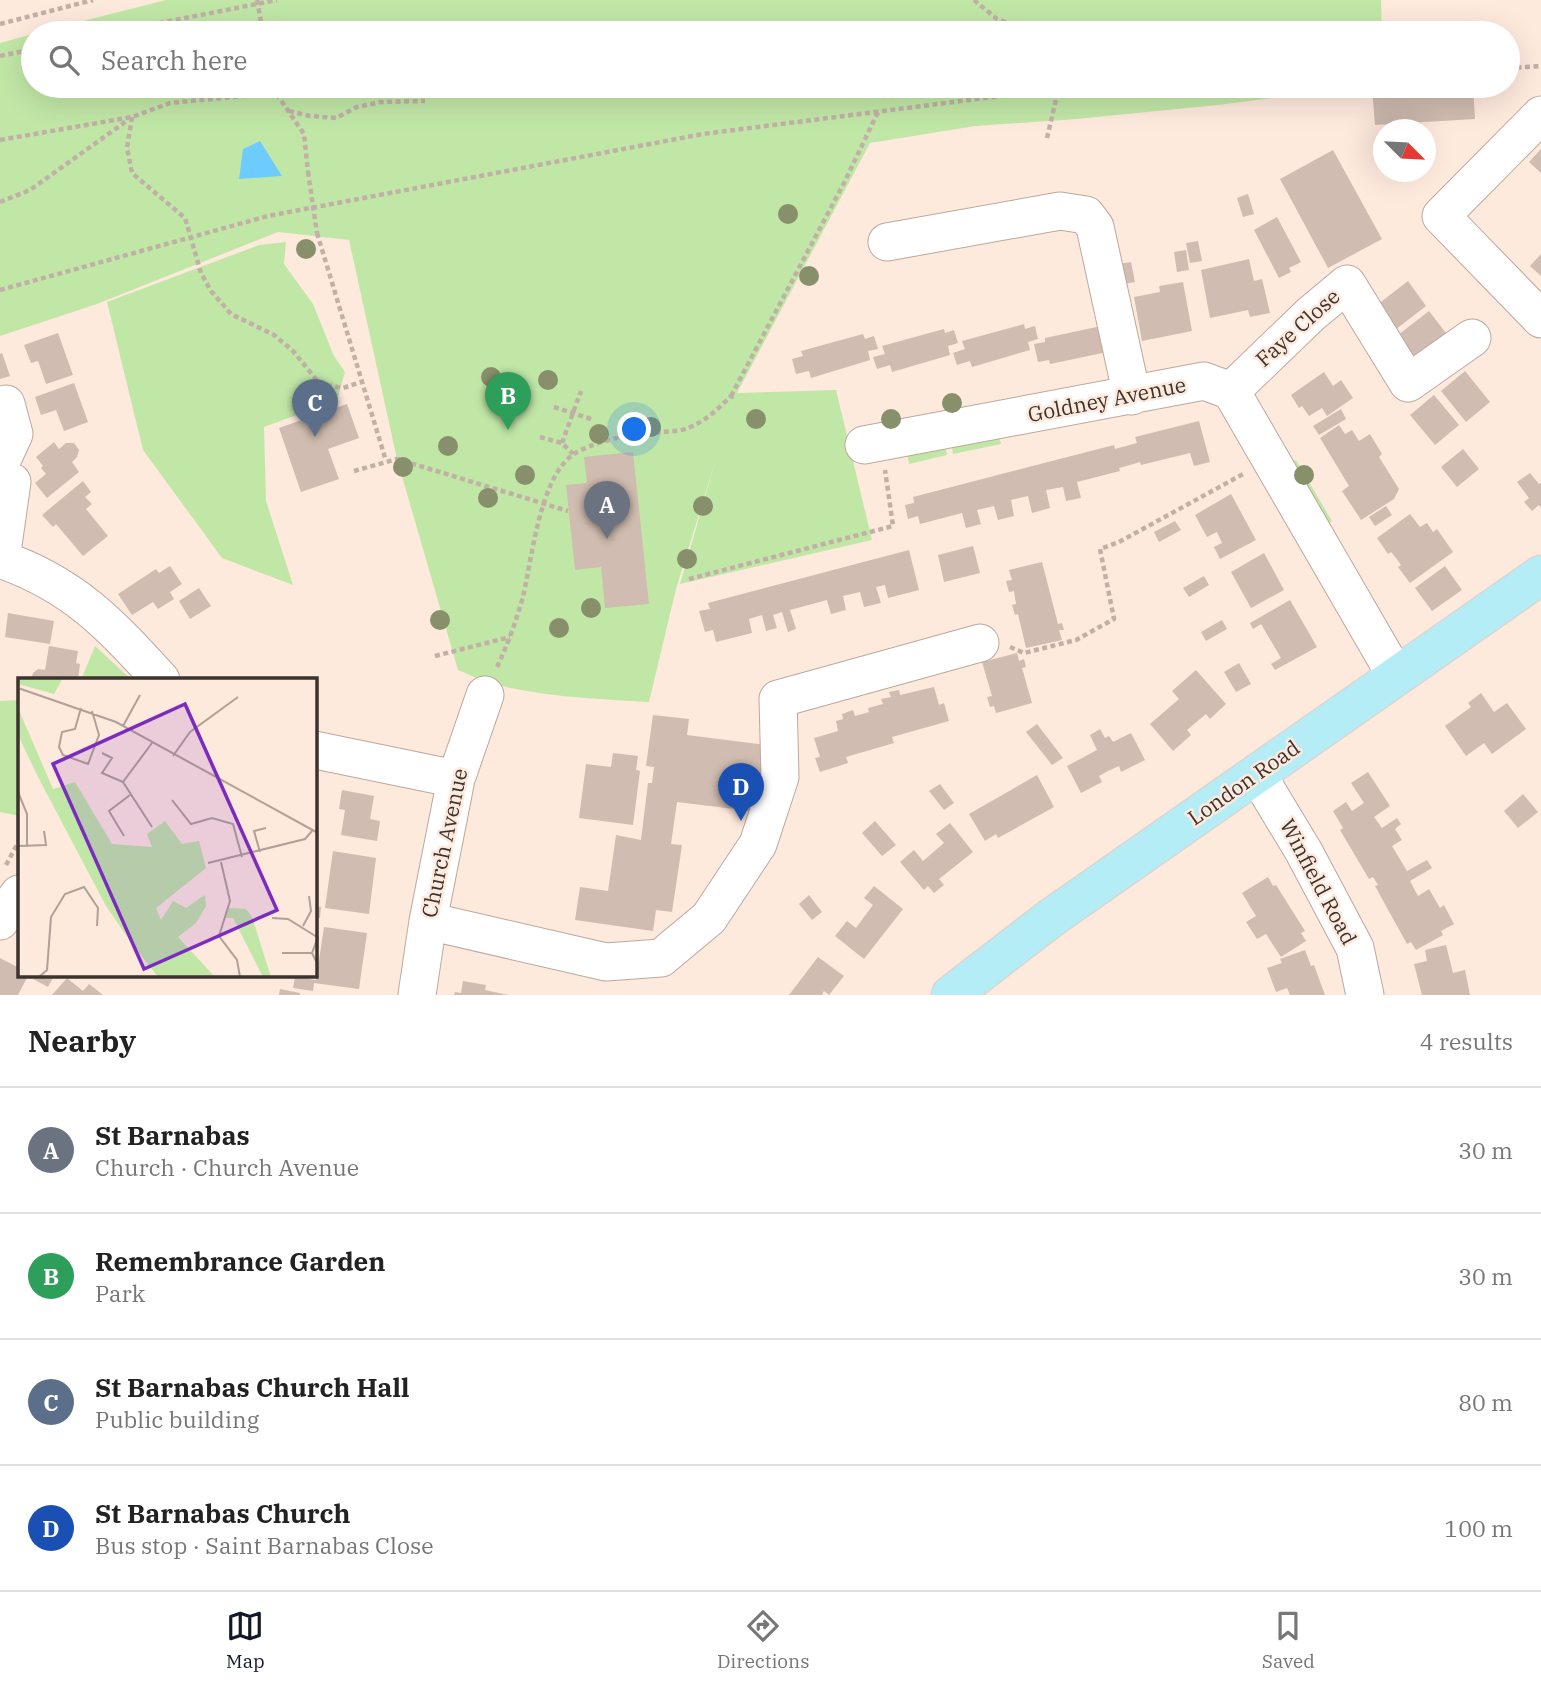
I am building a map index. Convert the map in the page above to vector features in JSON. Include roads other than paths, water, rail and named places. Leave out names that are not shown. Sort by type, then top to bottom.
[{"type":"main road","name":"London Road","points":[[951,995],[1051,918],[1541,575]]},
{"type":"street","points":[[1541,115],[1441,216],[1541,319]]},
{"type":"street","points":[[887,242],[1060,211],[1086,215],[1095,227],[1132,396]]},
{"type":"street","name":"Faye Close","points":[[1231,391],[1311,314],[1347,284],[1408,383],[1472,338]]},
{"type":"street","name":"Goldney Avenue","points":[[872,443],[1203,381],[1231,391]]},
{"type":"street","points":[[1231,391],[1396,676]]},
{"type":"street","points":[[12,461],[0,559],[35,571],[64,588],[102,618],[159,678]]},
{"type":"street","points":[[428,921],[606,962],[661,958],[709,918],[758,844],[780,777],[778,699],[980,643]]},
{"type":"street","name":"Church Avenue","points":[[417,995],[428,921],[456,779],[485,695]]},
{"type":"street","points":[[317,750],[456,779]]},
{"type":"street","name":"Winfield Road","points":[[1257,774],[1304,852],[1355,948],[1365,995]]},
{"type":"street","points":[[0,921],[18,895]]},
{"type":"water","points":[[260,141],[282,176],[239,179],[243,149]]},
{"type":"place","name":"Remembrance Garden","points":[[508,430]]},
{"type":"place","name":"St Barnabas Church Hall","points":[[315,437]]},
{"type":"place","name":"St Barnabas","points":[[607,539]]},
{"type":"place","name":"St Barnabas Church","points":[[741,821]]}]
